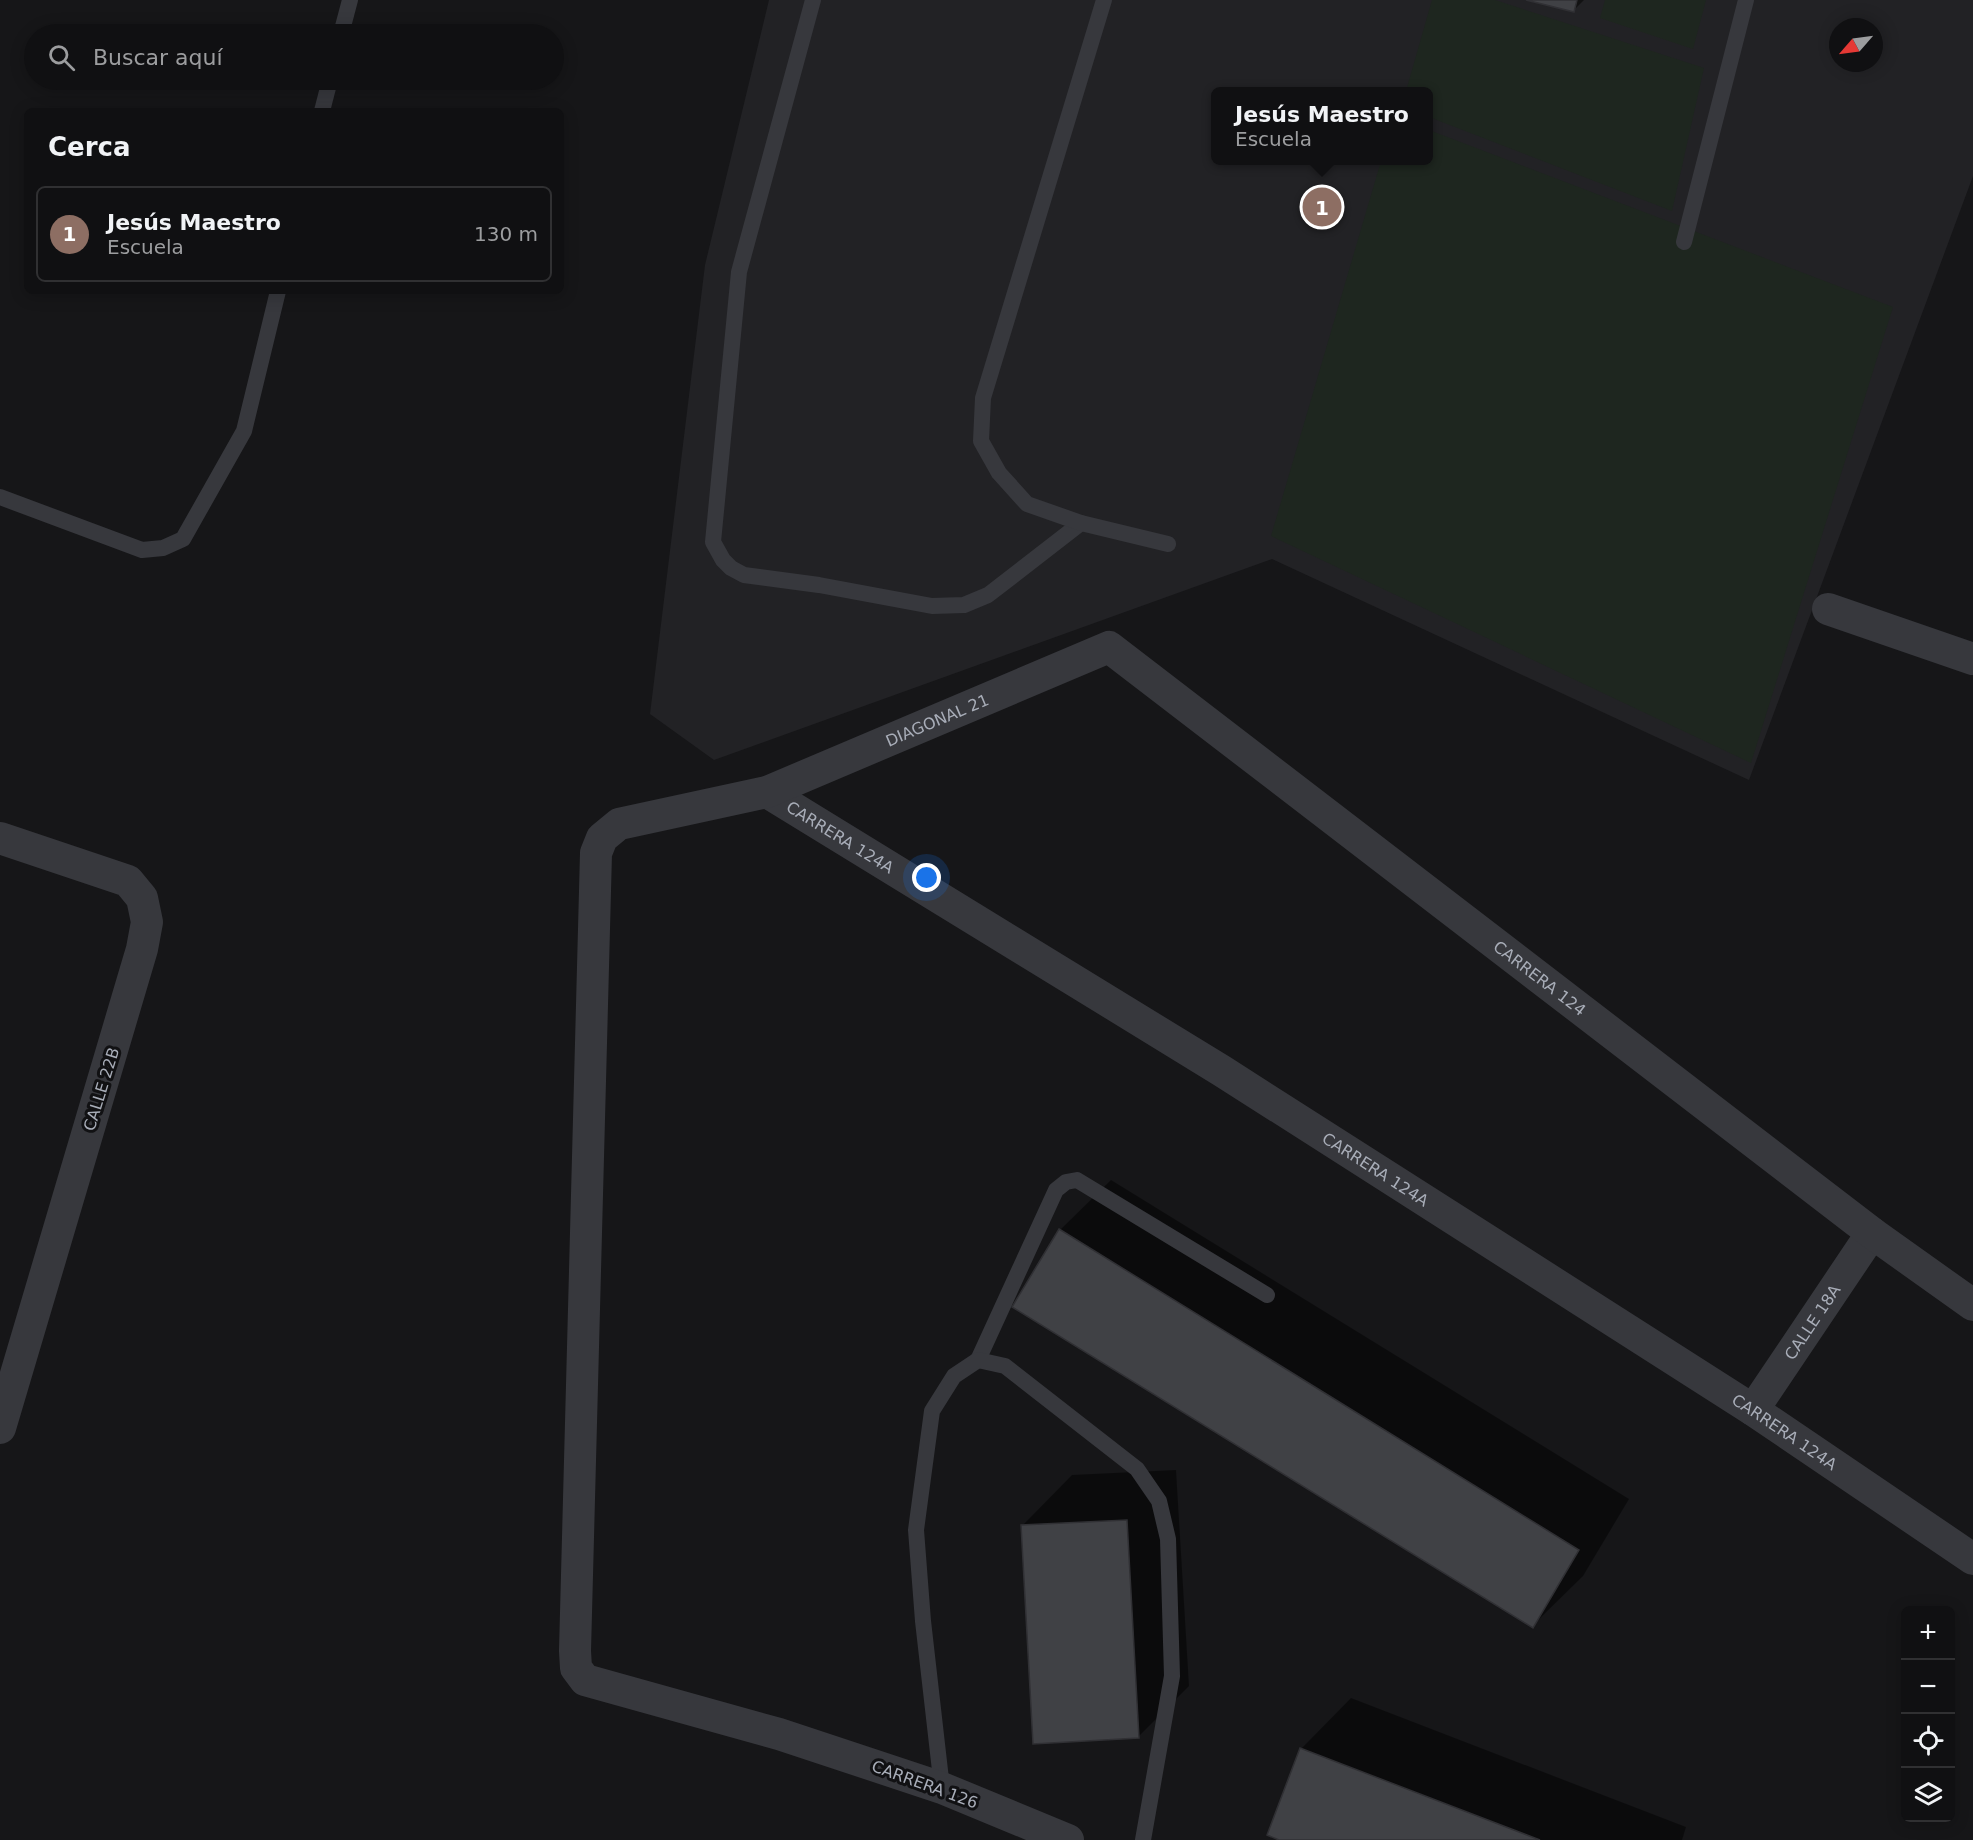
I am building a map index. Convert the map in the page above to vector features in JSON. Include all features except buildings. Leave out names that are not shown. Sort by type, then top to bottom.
[{"type":"street","points":[[1828,609],[1973,659]]},
{"type":"street","name":"DIAGONAL 21","points":[[779,1734],[585,1680],[576,1668],[574,1651],[596,853],[602,838],[619,824],[767,792],[1108,646]]},
{"type":"street","name":"CARRERA 124","points":[[1108,646],[1872,1233],[1973,1305]]},
{"type":"street","name":"CARRERA 124A","points":[[767,792],[1222,1071],[1753,1410],[1973,1559]]},
{"type":"street","name":"CALLE 22B","points":[[0,838],[128,880],[142,898],[147,922],[142,949],[0,1428]]},
{"type":"street","name":"CALLE 18A","points":[[1753,1410],[1872,1233]]},
{"type":"street","name":"CARRERA 126","points":[[779,1734],[942,1788],[1068,1840]]},
{"type":"lane","points":[[344,24],[350,0]]},
{"type":"lane","points":[[813,0],[740,273],[713,542],[717,551],[731,568],[744,575],[819,585],[932,606],[964,605],[988,595],[1081,523]]},
{"type":"lane","points":[[1104,0],[983,398],[981,441],[999,473],[1027,504],[1081,523],[1168,544]]},
{"type":"lane","points":[[1684,242],[1746,0]]},
{"type":"lane","points":[[323,108],[327,90]]},
{"type":"lane","points":[[0,497],[142,550],[163,548],[183,539],[244,431],[277,294]]},
{"type":"lane","points":[[942,1788],[923,1621],[916,1530],[932,1411],[954,1376],[978,1360],[1056,1190],[1066,1182],[1077,1180],[1267,1295]]},
{"type":"lane","points":[[978,1360],[1005,1366],[1137,1469],[1159,1501],[1168,1539],[1172,1676],[1143,1840]]},
{"type":"shaded area","points":[[769,0],[1973,0],[1973,176],[1749,780],[1272,559],[714,760],[650,714],[705,265]]},
{"type":"shaded area","points":[[1432,0],[1495,0],[1704,68],[1672,211],[1433,119],[1433,87],[1407,87]]},
{"type":"shaded area","points":[[1605,0],[1706,0],[1693,49],[1600,18]]},
{"type":"shaded area","points":[[1433,132],[1893,307],[1751,763],[1271,536],[1380,165],[1433,165]]},
{"type":"place","name":"Jesús Maestro","points":[[1322,207]]}]
